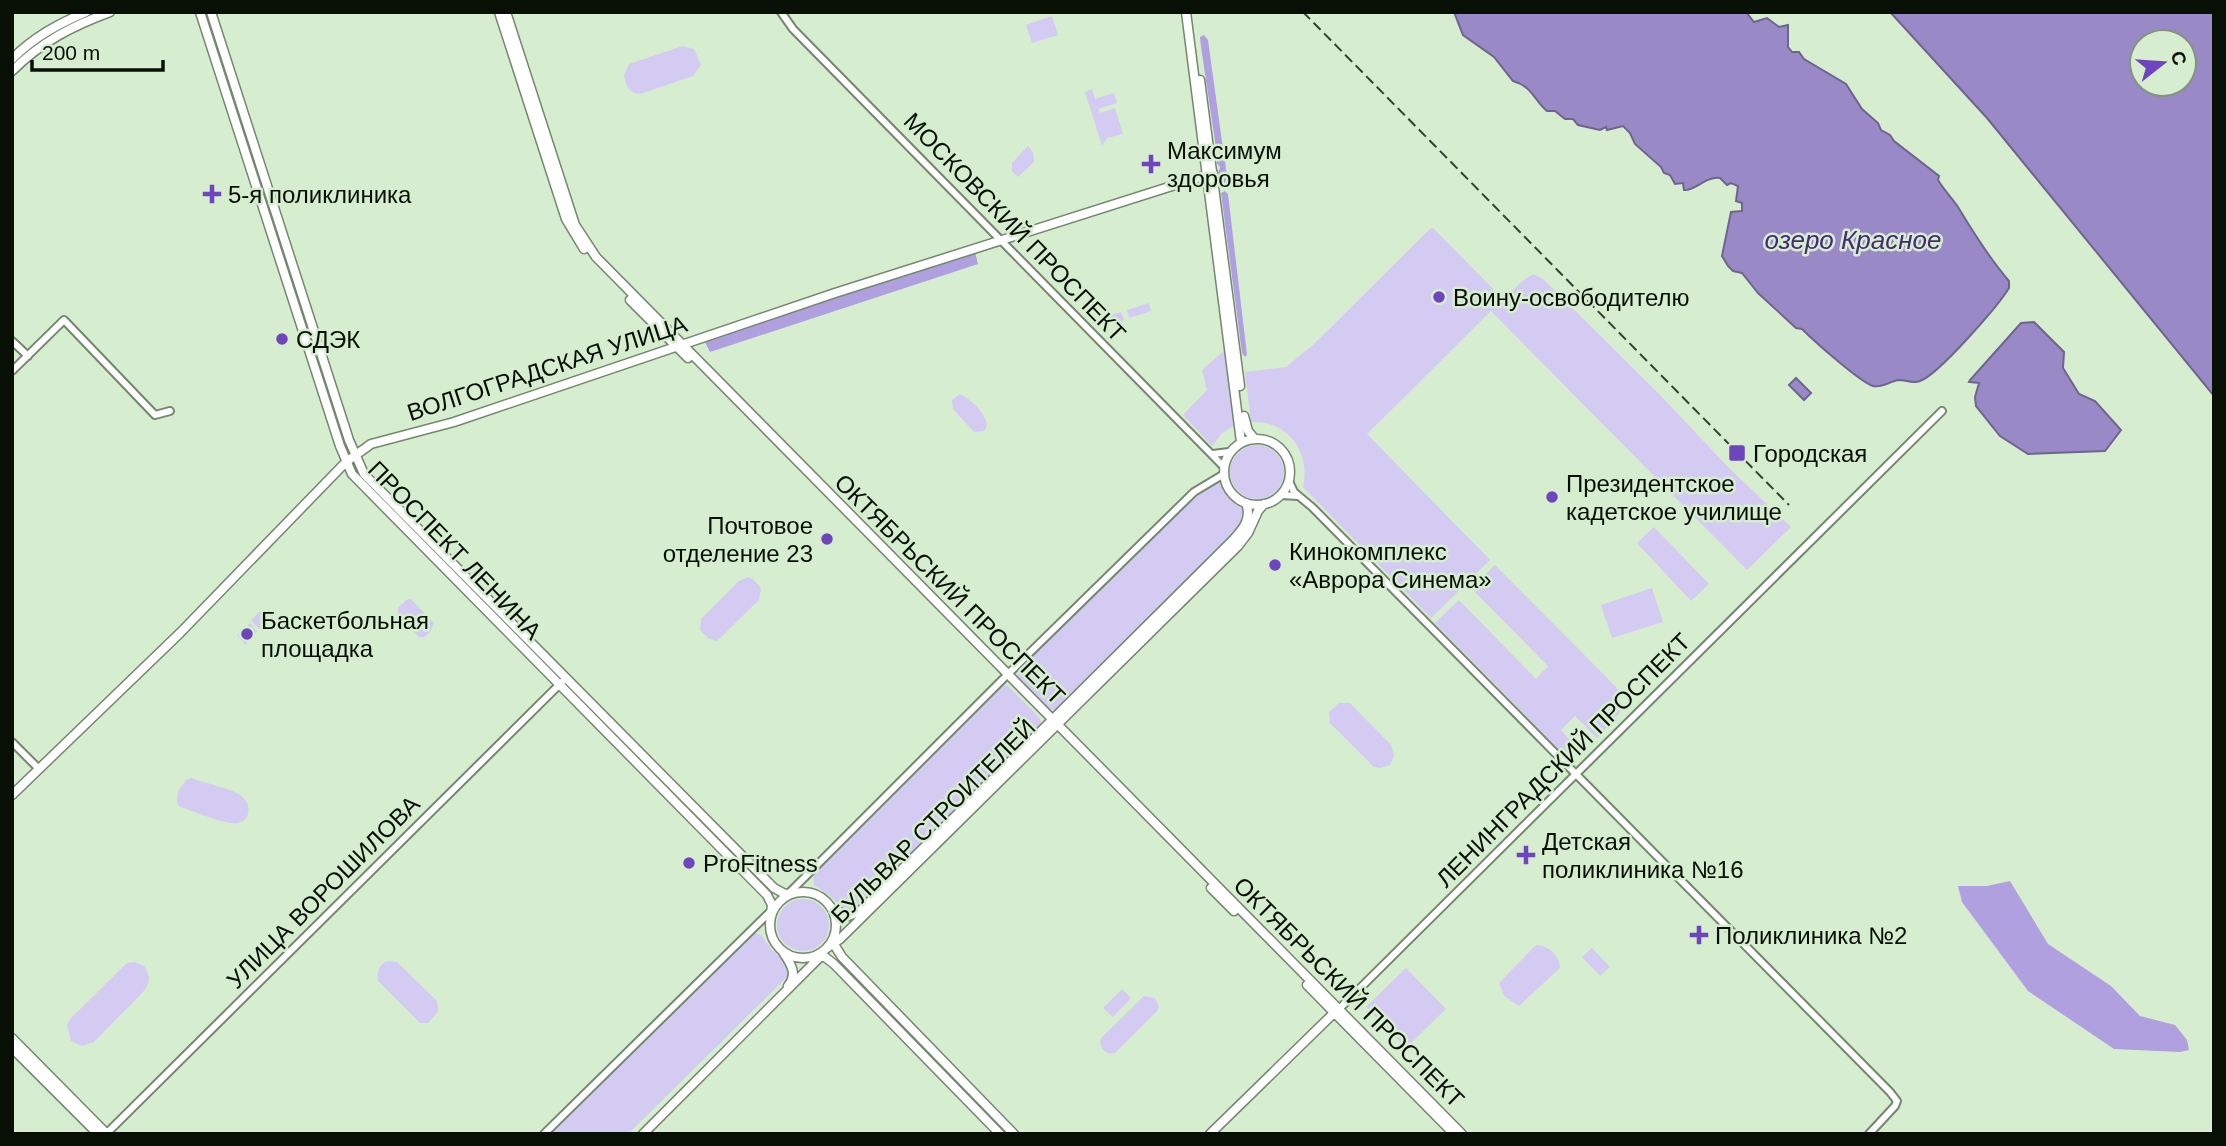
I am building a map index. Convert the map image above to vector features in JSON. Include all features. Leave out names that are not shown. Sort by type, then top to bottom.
[{"type":"main road","points":[[12,59],[47,31],[86,12]]},
{"type":"main road","points":[[12,71],[51,38],[110,12]]},
{"type":"main road","name":"ПРОСПЕКТ ЛЕНИНА","points":[[201,12],[346,462],[361,485],[767,895],[773,910]]},
{"type":"main road","name":"ПРОСПЕКТ ЛЕНИНА","points":[[211,12],[354,455],[368,478],[774,888],[789,895]]},
{"type":"main road","name":"ОКТЯБРЬСКИЙ ПРОСПЕКТ","points":[[499,12],[570,228],[592,260],[1462,1134]]},
{"type":"main road","name":"ОКТЯБРЬСКИЙ ПРОСПЕКТ","points":[[506,12],[575,225],[596,257],[679,346]]},
{"type":"main road","points":[[1188,12],[1241,442]]},
{"type":"main road","points":[[240,136],[247,138],[256,151]]},
{"type":"main road","points":[[1209,173],[1243,410],[1246,427],[1254,438]]},
{"type":"main road","name":"ВОЛГОГРАДСКАЯ УЛИЦА","points":[[12,795],[180,633],[346,462],[366,447],[389,438],[454,422],[1000,239],[1209,173]]},
{"type":"main road","points":[[1254,438],[1271,441],[1284,452],[1290,468],[1289,481],[1280,495],[1264,505],[1246,503],[1230,492],[1224,470],[1229,452],[1241,442],[1254,438]]},
{"type":"main road","name":"БУЛЬВАР СТРОИТЕЛЕЙ","points":[[643,1134],[1233,540],[1247,519],[1249,512],[1246,503]]},
{"type":"main road","name":"БУЛЬВАР СТРОИТЕЛЕЙ","points":[[831,908],[844,915],[859,912],[1238,546],[1264,505]]},
{"type":"main road","points":[[638,1134],[790,984],[793,972],[772,938],[769,926],[773,910],[789,895],[816,894],[825,900],[831,908],[836,924],[826,948],[799,958],[783,952]]},
{"type":"main road","points":[[826,948],[835,964],[1000,1134]]},
{"type":"main road","points":[[826,948],[842,957],[1014,1134]]},
{"type":"main road","name":"ОКТЯБРЬСКИЙ ПРОСПЕКТ","points":[[1337,1011],[1454,1134]]},
{"type":"main road","name":"ЛЕНИНГРАДСКИЙ ПРОСПЕКТ","points":[[1210,1134],[1337,1011]]},
{"type":"main road","points":[[12,1038],[106,1134]]},
{"type":"main road","points":[[12,1048],[98,1134]]},
{"type":"street","name":"МОСКОВСКИЙ ПРОСПЕКТ","points":[[780,12],[793,29],[1212,453],[1224,470]]},
{"type":"street","points":[[12,371],[64,320],[155,415],[170,411]]},
{"type":"street","points":[[12,341],[28,356]]},
{"type":"street","name":"ЛЕНИНГРАДСКИЙ ПРОСПЕКТ","points":[[1337,1011],[1942,411]]},
{"type":"street","points":[[1212,453],[1229,452]]},
{"type":"street","name":"БУЛЬВАР СТРОИТЕЛЕЙ","points":[[789,895],[1006,676],[1194,492],[1224,470]]},
{"type":"street","points":[[1289,481],[1299,496],[1578,774],[1896,1101],[1891,1112],[1869,1134]]},
{"type":"street","points":[[1280,495],[1299,496]]},
{"type":"street","name":"УЛИЦА ВОРОШИЛОВА","points":[[106,1134],[566,678]]},
{"type":"street","points":[[12,742],[39,769]]},
{"type":"street","points":[[544,1134],[773,910]]},
{"type":"shaded area","points":[[1052,16],[1058,35],[1032,43],[1026,25]]},
{"type":"shaded area","points":[[1204,35],[1208,40],[1223,149],[1220,153],[1216,148],[1201,47],[1200,37]]},
{"type":"shaded area","points":[[683,46],[694,49],[701,65],[693,76],[640,94],[628,88],[624,75],[629,64]]},
{"type":"shaded area","points":[[1092,89],[1095,99],[1114,93],[1117,103],[1098,109],[1100,113],[1115,108],[1123,134],[1107,138],[1102,146],[1085,92]]},
{"type":"shaded area","points":[[1028,146],[1033,152],[1034,162],[1018,177],[1012,171],[1012,163]]},
{"type":"shaded area","points":[[1222,158],[1225,160],[1227,178],[1224,186],[1219,180],[1220,167],[1216,162]]},
{"type":"shaded area","points":[[1225,191],[1228,194],[1247,355],[1245,357],[1242,353],[1221,193]]},
{"type":"shaded area","points":[[1432,227],[1503,299],[1533,274],[1543,279],[1729,468],[1791,527],[1747,570],[1491,311],[1367,434],[1490,560],[1431,618],[1303,487],[1305,474],[1300,451],[1286,432],[1276,426],[1251,422],[1245,372],[1286,367],[1314,344]]},
{"type":"shaded area","points":[[974,248],[978,264],[710,352],[704,340]]},
{"type":"shaded area","points":[[1149,303],[1151,311],[1129,318],[1127,310]]},
{"type":"shaded area","points":[[1121,312],[1124,320],[1106,325],[1099,319]]},
{"type":"shaded area","points":[[1226,349],[1237,424],[1222,433],[1212,446],[1183,415],[1207,390],[1202,370]]},
{"type":"shaded area","points":[[960,394],[981,411],[987,426],[984,431],[974,432],[953,409],[952,400]]},
{"type":"shaded area","points":[[1257,445],[1276,453],[1284,472],[1276,491],[1257,499],[1238,491],[1230,472],[1238,453]]},
{"type":"shaded area","points":[[1219,481],[1227,494],[1244,507],[1245,518],[1235,533],[1061,706],[1055,710],[1046,708],[1017,678],[1018,670],[1187,502]]},
{"type":"shaded area","points":[[1654,527],[1709,584],[1691,601],[1637,543]]},
{"type":"shaded area","points":[[1495,565],[1617,688],[1622,710],[1597,738],[1575,716],[1561,730],[1580,751],[1568,759],[1435,623],[1459,600],[1536,679],[1548,666],[1472,587]]},
{"type":"shaded area","points":[[748,577],[761,588],[759,600],[717,641],[708,638],[700,630],[701,619],[739,581]]},
{"type":"shaded area","points":[[1652,588],[1663,622],[1612,638],[1601,605]]},
{"type":"shaded area","points":[[411,599],[434,623],[425,637],[419,637],[398,614],[398,608]]},
{"type":"shaded area","points":[[263,609],[270,621],[259,629],[251,620]]},
{"type":"shaded area","name":"Баскетбольная площадка","points":[[250,623],[257,632],[245,645],[237,635]]},
{"type":"shaded area","points":[[1007,685],[1039,717],[1039,728],[857,909],[844,909],[814,885],[813,874],[1001,686]]},
{"type":"shaded area","points":[[1339,703],[1350,703],[1391,745],[1394,756],[1390,765],[1374,767],[1330,723],[1329,712]]},
{"type":"shaded area","points":[[191,778],[243,797],[248,808],[245,819],[238,823],[225,822],[180,807],[177,803],[178,791],[186,780]]},
{"type":"shaded area","points":[[2010,881],[2048,944],[2111,986],[2140,1016],[2175,1025],[2187,1040],[2189,1050],[2180,1052],[2114,1049],[2028,991],[1962,902],[1958,886],[1987,886]]},
{"type":"shaded area","points":[[803,899],[822,906],[829,925],[822,944],[803,951],[784,944],[777,925],[784,906]]},
{"type":"shaded area","points":[[750,935],[761,935],[784,960],[789,967],[789,975],[628,1134],[549,1134]]},
{"type":"shaded area","points":[[1536,945],[1553,952],[1560,968],[1519,1006],[1504,996],[1499,983]]},
{"type":"shaded area","points":[[1592,948],[1610,967],[1600,976],[1582,957]]},
{"type":"shaded area","points":[[389,961],[397,962],[437,1001],[438,1012],[428,1023],[420,1023],[378,981],[379,968]]},
{"type":"shaded area","points":[[135,962],[144,966],[148,973],[148,983],[143,992],[94,1042],[82,1046],[71,1041],[67,1025],[71,1018],[127,963]]},
{"type":"shaded area","points":[[1406,968],[1446,1009],[1406,1048],[1366,1007]]},
{"type":"shaded area","points":[[1122,989],[1131,998],[1113,1017],[1103,1008]]},
{"type":"shaded area","points":[[1144,996],[1155,998],[1159,1007],[1157,1011],[1115,1053],[1104,1051],[1100,1041],[1102,1037]]},
{"type":"water","name":"озеро Красное","points":[[1454,12],[1746,12],[1754,22],[1767,18],[1779,27],[1788,25],[1788,47],[1792,52],[1799,52],[1804,59],[1846,84],[1862,109],[1878,123],[1881,130],[1939,176],[1940,184],[2009,281],[2009,288],[1967,339],[1929,376],[1917,382],[1899,380],[1873,386],[1858,377],[1802,329],[1796,328],[1758,293],[1742,273],[1733,271],[1728,266],[1722,256],[1731,212],[1742,211],[1742,203],[1736,201],[1738,186],[1731,183],[1727,185],[1720,178],[1715,178],[1684,190],[1683,183],[1675,184],[1670,175],[1664,173],[1661,167],[1635,144],[1623,126],[1600,130],[1578,125],[1573,119],[1565,119],[1555,111],[1547,111],[1529,90],[1513,81],[1494,57],[1463,35]]},
{"type":"water","points":[[1890,12],[2214,12],[2214,396],[1987,118]]},
{"type":"water","points":[[2034,322],[2064,352],[2063,368],[2079,394],[2095,401],[2121,430],[2105,451],[2028,454],[2000,436],[1976,406],[1975,397],[1979,383],[1969,382],[1970,380],[2021,323]]},
{"type":"water","points":[[1796,378],[1811,393],[1804,400],[1789,385]]},
{"type":"railway","points":[[1303,12],[1789,505]]},
{"type":"place","name":"Максимум здоровья","points":[[1151,164]]},
{"type":"place","name":"5-я поликлиника","points":[[212,194]]},
{"type":"place","name":"Воину-освободителю","points":[[1439,297]]},
{"type":"place","name":"СДЭК","points":[[282,339]]},
{"type":"place","name":"Городская","points":[[1737,453]]},
{"type":"place","name":"Президентское кадетское училище","points":[[1552,497]]},
{"type":"place","name":"Почтовое отделение 23","points":[[827,539]]},
{"type":"place","name":"Кинокомплекс «Аврора Синема»","points":[[1275,565]]},
{"type":"place","name":"Баскетбольная площадка","points":[[247,634]]},
{"type":"place","name":"Детская поликлиника №16","points":[[1526,855]]},
{"type":"place","name":"ProFitness","points":[[689,863]]},
{"type":"place","name":"Поликлиника №2","points":[[1699,935]]}]
